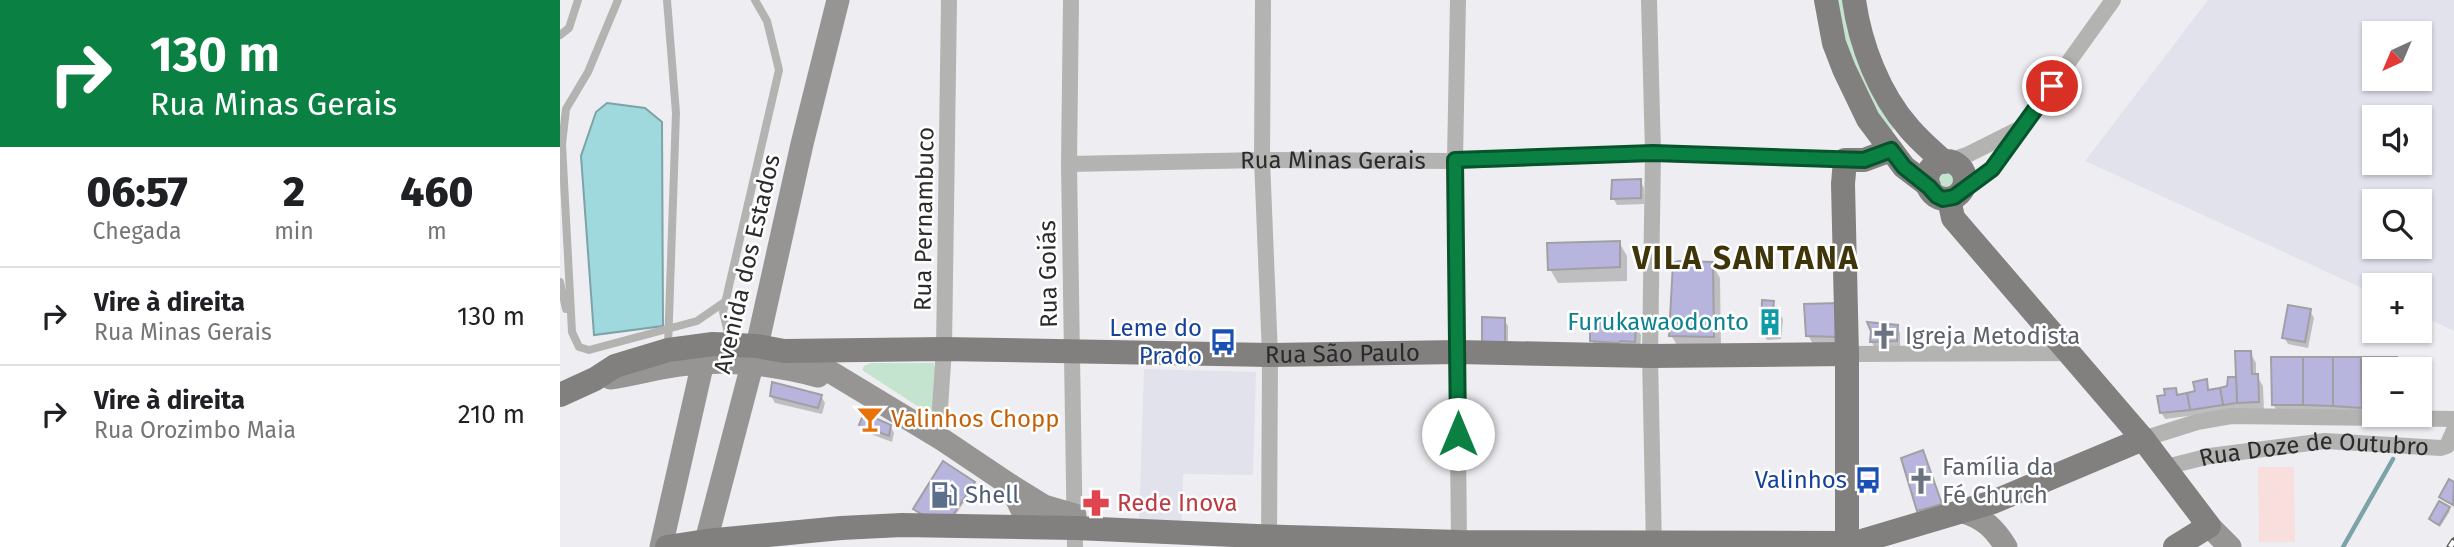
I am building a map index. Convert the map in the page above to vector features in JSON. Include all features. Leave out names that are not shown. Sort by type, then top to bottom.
[{"type":"main road","name":"Avenida dos Estados","points":[[704,544],[754,354],[838,0]]},
{"type":"main road","points":[[1826,0],[1834,43],[1868,119],[1904,167],[1947,191],[1953,218],[2143,439],[2209,526],[2230,547]]},
{"type":"main road","points":[[1854,0],[1862,38],[1889,101],[1908,128],[1963,172],[1965,177],[1947,191]]},
{"type":"main road","points":[[1891,150],[1908,128]]},
{"type":"main road","name":"Rua Minas Gerais","points":[[1845,160],[1864,160],[1891,150]]},
{"type":"main road","points":[[1845,160],[1843,184],[1849,545]]},
{"type":"main road","points":[[1947,161],[1932,168],[1927,180],[1947,191]]},
{"type":"main road","points":[[560,395],[668,340],[730,344],[848,384]]},
{"type":"main road","name":"Rua São Paulo","points":[[784,351],[944,349],[1270,355],[1458,352],[1650,356],[1847,355]]},
{"type":"main road","points":[[595,379],[613,379],[637,372],[784,351],[814,362],[938,438],[1044,506],[1075,530]]},
{"type":"main road","name":"Avenida dos Estados","points":[[661,547],[704,362]]},
{"type":"main road","name":"Rua Doze de Outubro","points":[[667,547],[902,524],[1030,527],[1269,542],[1849,545],[1964,512],[2051,479],[2143,439]]},
{"type":"main road","points":[[1010,485],[1030,527]]},
{"type":"main road","points":[[1964,512],[1977,516],[1990,525],[2006,547]]},
{"type":"main road","points":[[2175,547],[2209,526]]},
{"type":"street","name":"Rua Pernambuco","points":[[938,438],[944,349],[949,0]]},
{"type":"street","name":"Rua Goiás","points":[[1071,0],[1069,164],[1075,530]]},
{"type":"street","points":[[1263,0],[1262,160],[1270,355],[1269,542]]},
{"type":"street","points":[[1458,0],[1455,160],[1459,542]]},
{"type":"street","points":[[1649,0],[1653,153],[1650,356],[1654,544]]},
{"type":"street","points":[[1947,191],[1992,169],[2113,0]]},
{"type":"street","points":[[1947,161],[1969,154],[2021,128]]},
{"type":"street","name":"Rua Minas Gerais","points":[[1069,164],[1455,160],[1653,153],[1845,160]]},
{"type":"street","name":"Rua São Paulo","points":[[1847,355],[2070,353]]},
{"type":"street","name":"Rua Doze de Outubro","points":[[2143,439],[2197,422],[2231,416],[2454,419]]},
{"type":"street","name":"Rua Doze de Outubro","points":[[2166,467],[2210,456],[2325,441],[2441,448],[2447,446],[2454,430]]},
{"type":"lane","points":[[560,35],[569,28],[578,0]]},
{"type":"lane","points":[[572,332],[562,144],[566,109],[588,72],[618,0]]},
{"type":"lane","points":[[667,0],[676,113],[668,340]]},
{"type":"lane","points":[[730,344],[723,312],[779,70],[767,21],[755,0]]},
{"type":"lane","points":[[560,282],[572,332],[579,347],[589,350],[668,340],[726,301]]},
{"type":"shaded area","points":[[2208,0],[2454,0],[2454,331],[2432,321],[2432,273],[2362,273],[2362,288],[2085,161]]},
{"type":"shaded area","points":[[1144,369],[1256,372],[1253,475],[1183,474],[1182,521],[1139,520]]},
{"type":"shaded area","points":[[2258,467],[2294,467],[2295,542],[2259,542]]},
{"type":"green space","points":[[1832,0],[1844,0],[1894,130],[1887,132],[1855,76]]},
{"type":"green space","points":[[1947,168],[1958,175],[1959,180],[1952,191],[1947,192],[1936,185],[1935,180],[1942,169]]},
{"type":"green space","points":[[871,363],[934,363],[934,409],[925,411],[862,370]]},
{"type":"water","points":[[607,103],[645,108],[662,122],[663,326],[594,335],[581,156],[596,112]]},
{"type":"building","points":[[1641,179],[1641,198],[1611,199],[1612,180]]},
{"type":"building","points":[[1620,241],[1620,267],[1548,270],[1547,243]]},
{"type":"building","points":[[1713,262],[1714,337],[1669,336],[1673,263]]},
{"type":"building","name":"Furukawaodonto","points":[[1762,300],[1774,301],[1773,309],[1780,310],[1778,333],[1761,334]]},
{"type":"building","points":[[1838,303],[1840,337],[1806,336],[1804,304]]},
{"type":"building","points":[[2288,305],[2311,309],[2305,342],[2282,338]]},
{"type":"building","points":[[1618,316],[1622,325],[1636,323],[1635,342],[1590,341],[1590,317]]},
{"type":"building","points":[[1482,317],[1505,318],[1505,342],[1482,342]]},
{"type":"building","name":"Igreja Metodista","points":[[1867,322],[1898,325],[1897,341],[1870,342],[1871,331]]},
{"type":"building","points":[[2235,351],[2251,351],[2252,374],[2258,374],[2259,402],[2237,403]]},
{"type":"building","points":[[2271,357],[2303,357],[2303,405],[2272,405]]},
{"type":"building","points":[[2303,357],[2333,357],[2333,406],[2303,405]]},
{"type":"building","points":[[2333,357],[2361,357],[2362,408],[2333,406]]},
{"type":"building","points":[[2228,377],[2236,377],[2237,403],[2223,405],[2220,388],[2227,386]]},
{"type":"building","points":[[2207,379],[2208,390],[2220,388],[2223,405],[2190,410],[2187,393],[2195,391],[2193,382]]},
{"type":"building","points":[[772,382],[822,395],[818,408],[770,396]]},
{"type":"building","points":[[2176,388],[2177,395],[2187,393],[2190,410],[2160,413],[2157,396],[2165,395],[2164,389]]},
{"type":"building","name":"Valinhos Chopp","points":[[864,413],[891,425],[889,436],[859,425]]},
{"type":"building","name":"Família da Fé Church","points":[[1923,450],[1942,504],[1917,511],[1901,458]]},
{"type":"building","name":"Shell","points":[[943,461],[975,482],[953,515],[923,515],[913,509]]},
{"type":"building","points":[[2449,479],[2454,482],[2453,505],[2439,497]]},
{"type":"building","points":[[2439,501],[2450,507],[2439,525],[2429,519]]},
{"type":"waterway","points":[[2343,547],[2393,459]]},
{"type":"railway","points":[[2450,547],[2454,541]]},
{"type":"place","name":"Furukawaodonto","points":[[1770,322]]},
{"type":"place","name":"Igreja Metodista","points":[[1884,336]]},
{"type":"place","name":"Leme do Prado","points":[[1223,342]]},
{"type":"place","name":"Valinhos Chopp","points":[[870,419]]},
{"type":"place","name":"Valinhos","points":[[1868,480]]},
{"type":"place","name":"Família da Fé Church","points":[[1921,481]]},
{"type":"place","name":"Shell","points":[[944,495]]},
{"type":"place","name":"Rede Inova","points":[[1096,503]]},
{"type":"district","name":"VILA SANTANA","points":[[1746,258]]},
{"type":"route","points":[[1458,434],[1455,160],[1653,153],[1864,160],[1891,150],[1904,167],[1932,192],[1943,199],[1949,199],[1992,169],[2052,86]]}]
